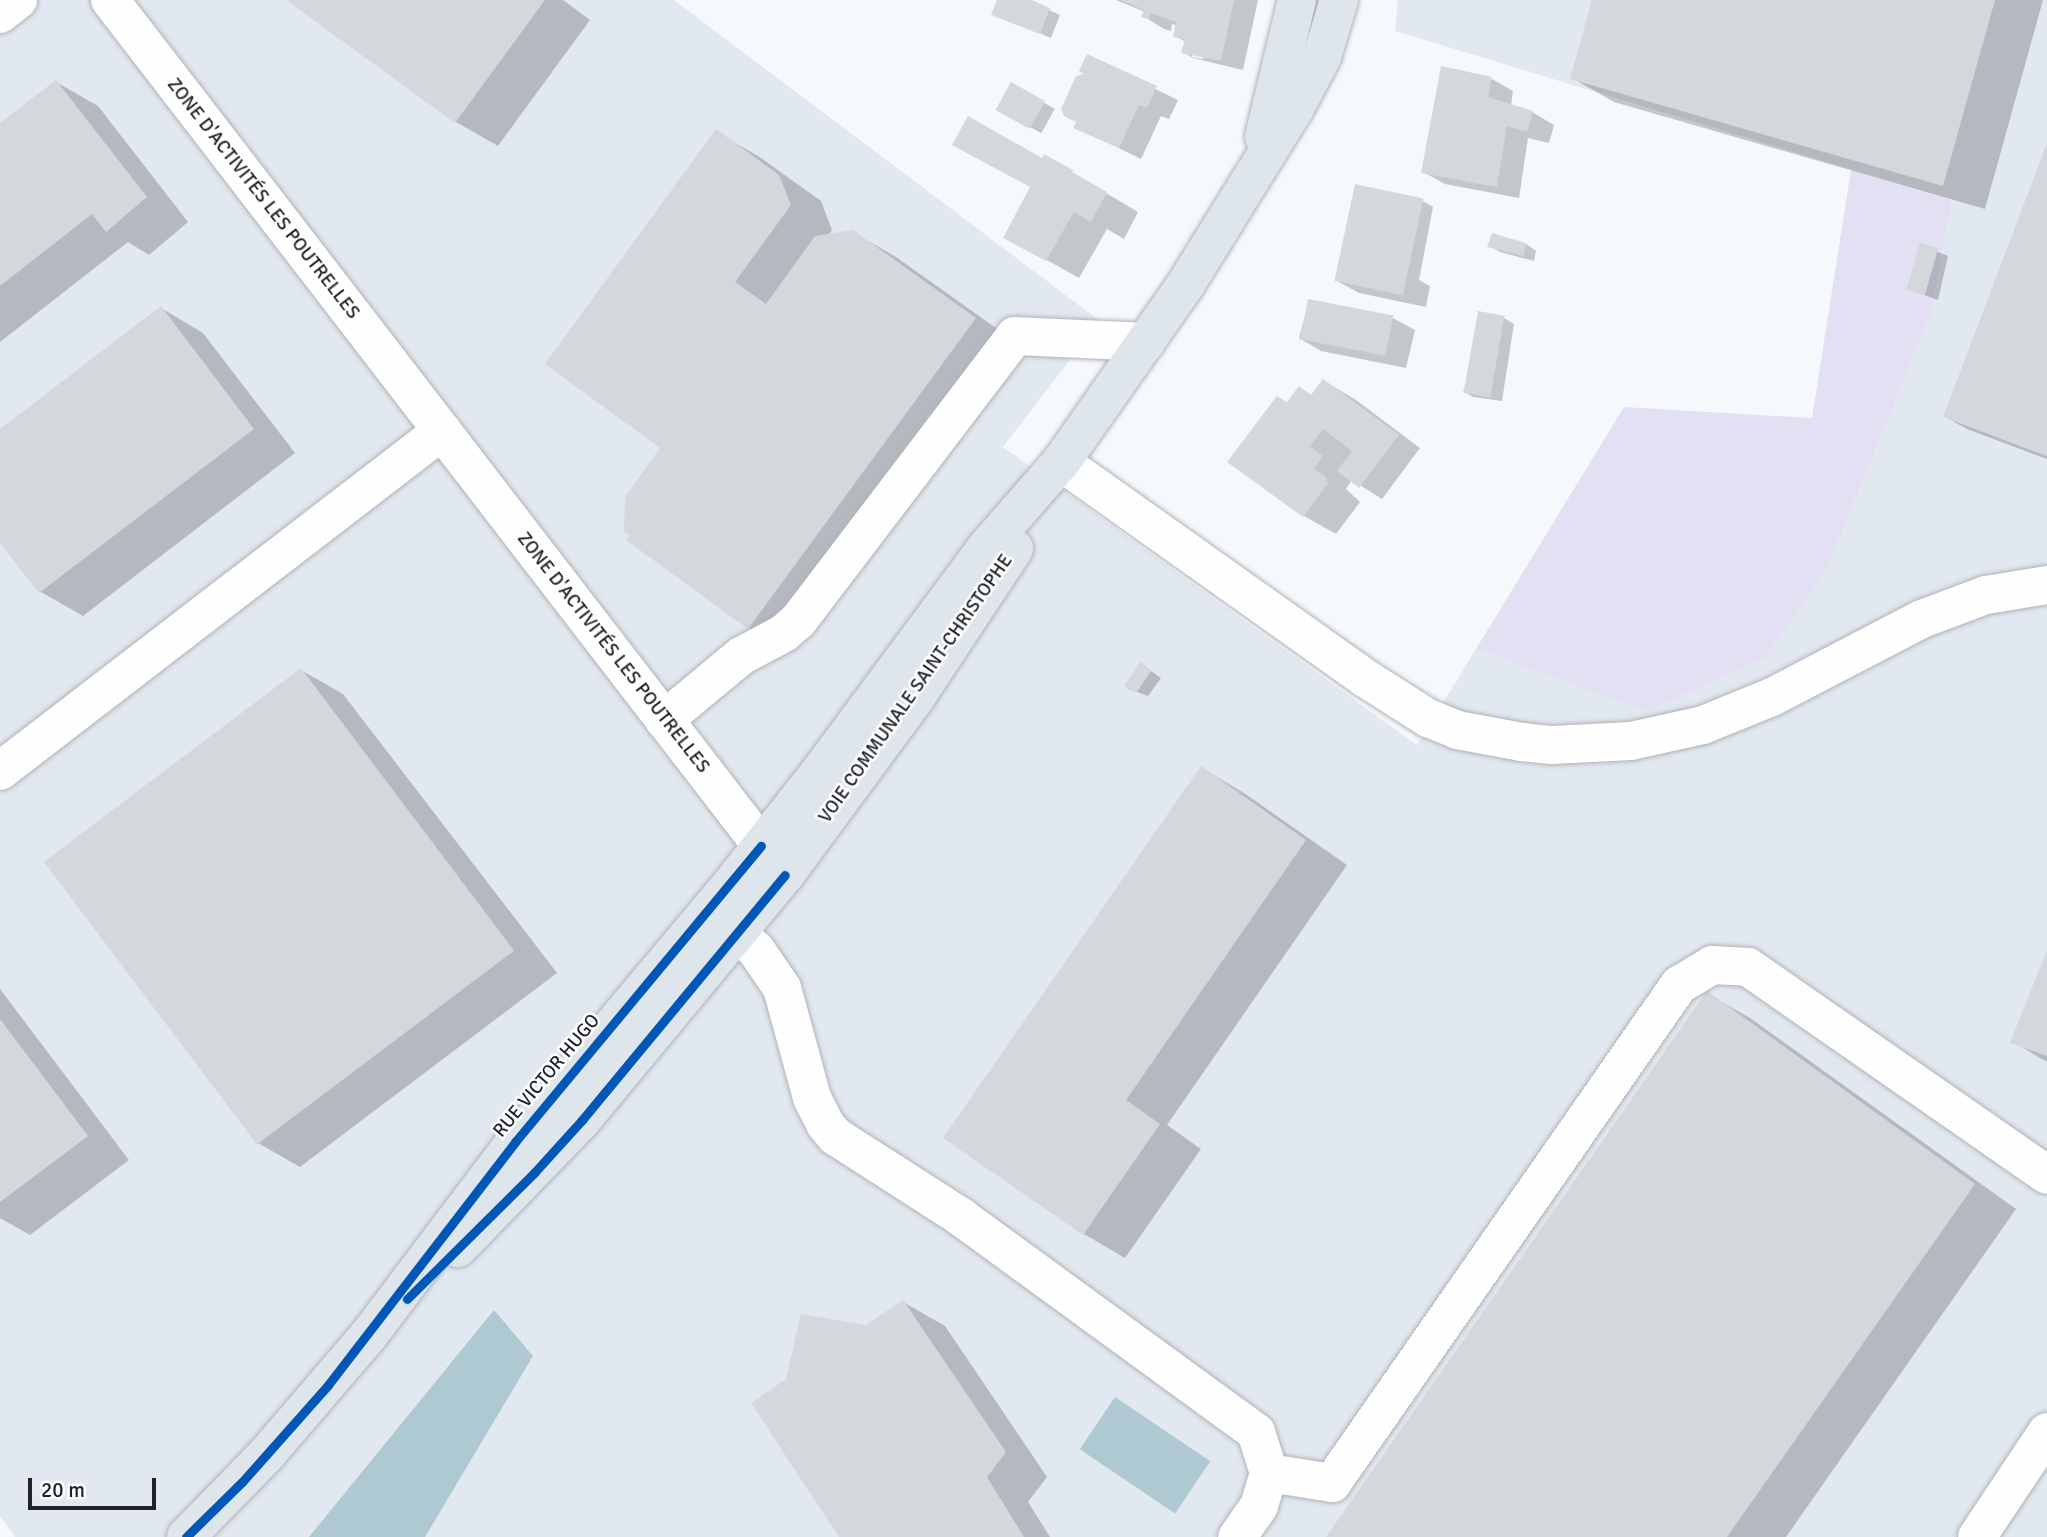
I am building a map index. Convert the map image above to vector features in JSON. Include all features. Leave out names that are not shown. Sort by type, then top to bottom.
[{"type":"main road","name":"VOIE COMMUNALE SAINT-CHRISTOPHE","points":[[1256,167],[1297,0]]},
{"type":"main road","name":"VOIE COMMUNALE SAINT-CHRISTOPHE","points":[[773,861],[987,547],[1061,461],[1146,342],[1218,234],[1319,65],[1339,0]]},
{"type":"main road","name":"RUE VICTOR HUGO","points":[[186,1537],[250,1473],[369,1335],[515,1142],[724,921],[773,861]]},
{"type":"lane","points":[[0,14],[18,0]]},
{"type":"lane","name":"ZONE D'ACTIVITÉS LES POUTRELLES","points":[[110,0],[773,861]]},
{"type":"lane","points":[[664,720],[741,656],[784,633],[798,621],[1015,336],[1146,342]]},
{"type":"lane","points":[[0,771],[442,431]]},
{"type":"lane","points":[[1061,461],[1365,678],[1419,712],[1457,730],[1522,742],[1552,745],[1631,741],[1703,725],[1772,697],[1923,619],[1986,595],[2047,585]]},
{"type":"lane","points":[[724,921],[770,966],[782,988],[812,1098],[825,1124],[835,1136],[961,1217],[1256,1432],[1269,1473],[1259,1506],[1237,1537]]},
{"type":"lane","points":[[1269,1473],[1332,1483],[1679,985],[1712,965],[1748,967],[2047,1175]]},
{"type":"lane","points":[[1977,1537],[2047,1432]]},
{"type":"shaded area","points":[[0,0],[674,0],[1100,321],[1003,447],[1417,745],[1476,649],[1647,712],[1765,658],[1826,572],[1931,314],[1952,200],[1395,31],[1398,0],[2047,0],[2047,1537],[15,1537],[0,1516]]},
{"type":"shaded area","points":[[1851,170],[1952,200],[1931,314],[1826,572],[1765,658],[1647,712],[1476,649],[1624,407],[1812,418]]},
{"type":"water","points":[[494,1310],[533,1356],[425,1537],[309,1537]]},
{"type":"water","points":[[1115,1397],[1210,1461],[1175,1514],[1080,1449]]},
{"type":"building","points":[[286,0],[545,0],[455,123]]},
{"type":"building","points":[[997,0],[1032,0],[1050,8],[1040,34],[991,15]]},
{"type":"building","points":[[1120,0],[1234,0],[1221,61],[1181,53],[1185,39],[1173,37],[1176,22],[1150,13],[1149,19],[1141,17],[1144,10]]},
{"type":"building","points":[[1592,0],[1995,0],[1943,186],[1570,79]]},
{"type":"building","points":[[1087,54],[1157,86],[1147,108],[1139,105],[1119,148],[1073,128],[1076,122],[1064,116],[1061,109],[1076,76],[1083,74],[1079,71]]},
{"type":"building","points":[[1441,66],[1492,77],[1488,97],[1533,111],[1527,132],[1507,126],[1497,187],[1421,173]]},
{"type":"building","points":[[56,80],[147,197],[106,232],[92,214],[0,286],[0,123]]},
{"type":"building","points":[[1011,82],[1045,101],[1030,129],[995,110]]},
{"type":"building","points":[[968,116],[1042,158],[1044,154],[1107,192],[1091,222],[1074,212],[1046,261],[1003,238],[1030,187],[952,145]]},
{"type":"building","points":[[716,129],[779,175],[791,205],[735,282],[766,304],[815,236],[853,230],[976,318],[748,629],[626,540],[630,535],[624,532],[625,497],[660,448],[545,364]]},
{"type":"building","points":[[2047,143],[2047,456],[1943,417]]},
{"type":"building","points":[[1355,184],[1423,199],[1403,295],[1334,281]]},
{"type":"building","points":[[1492,233],[1526,243],[1524,256],[1487,247]]},
{"type":"building","points":[[1920,243],[1938,248],[1925,295],[1906,290]]},
{"type":"building","points":[[1308,299],[1393,316],[1386,356],[1300,339]]},
{"type":"building","points":[[161,306],[254,429],[39,593],[0,543],[0,429]]},
{"type":"building","points":[[1478,311],[1505,316],[1490,397],[1464,393]]},
{"type":"building","points":[[1323,379],[1399,435],[1359,488],[1337,471],[1352,451],[1323,429],[1310,446],[1323,456],[1314,469],[1326,477],[1328,483],[1303,517],[1227,462],[1277,396],[1287,402],[1299,386],[1311,395]]},
{"type":"building","points":[[1141,661],[1151,671],[1137,692],[1128,690],[1125,685]]},
{"type":"building","points":[[301,668],[514,951],[257,1145],[44,862]]},
{"type":"building","points":[[1201,766],[1306,840],[1126,1100],[1160,1124],[1083,1235],[943,1138]]},
{"type":"building","points":[[2047,950],[2047,1056],[2010,1043]]},
{"type":"building","points":[[1707,991],[1975,1184],[1727,1537],[1326,1537]]},
{"type":"building","points":[[0,1019],[88,1136],[0,1202]]},
{"type":"building","points":[[903,1300],[1006,1452],[987,1477],[1024,1537],[839,1537],[751,1403],[786,1379],[801,1314],[866,1325]]},
{"type":"cycle path","points":[[186,1537],[242,1482],[328,1385],[515,1142],[761,846]]},
{"type":"cycle path","points":[[407,1299],[534,1173],[582,1120],[785,875]]}]
